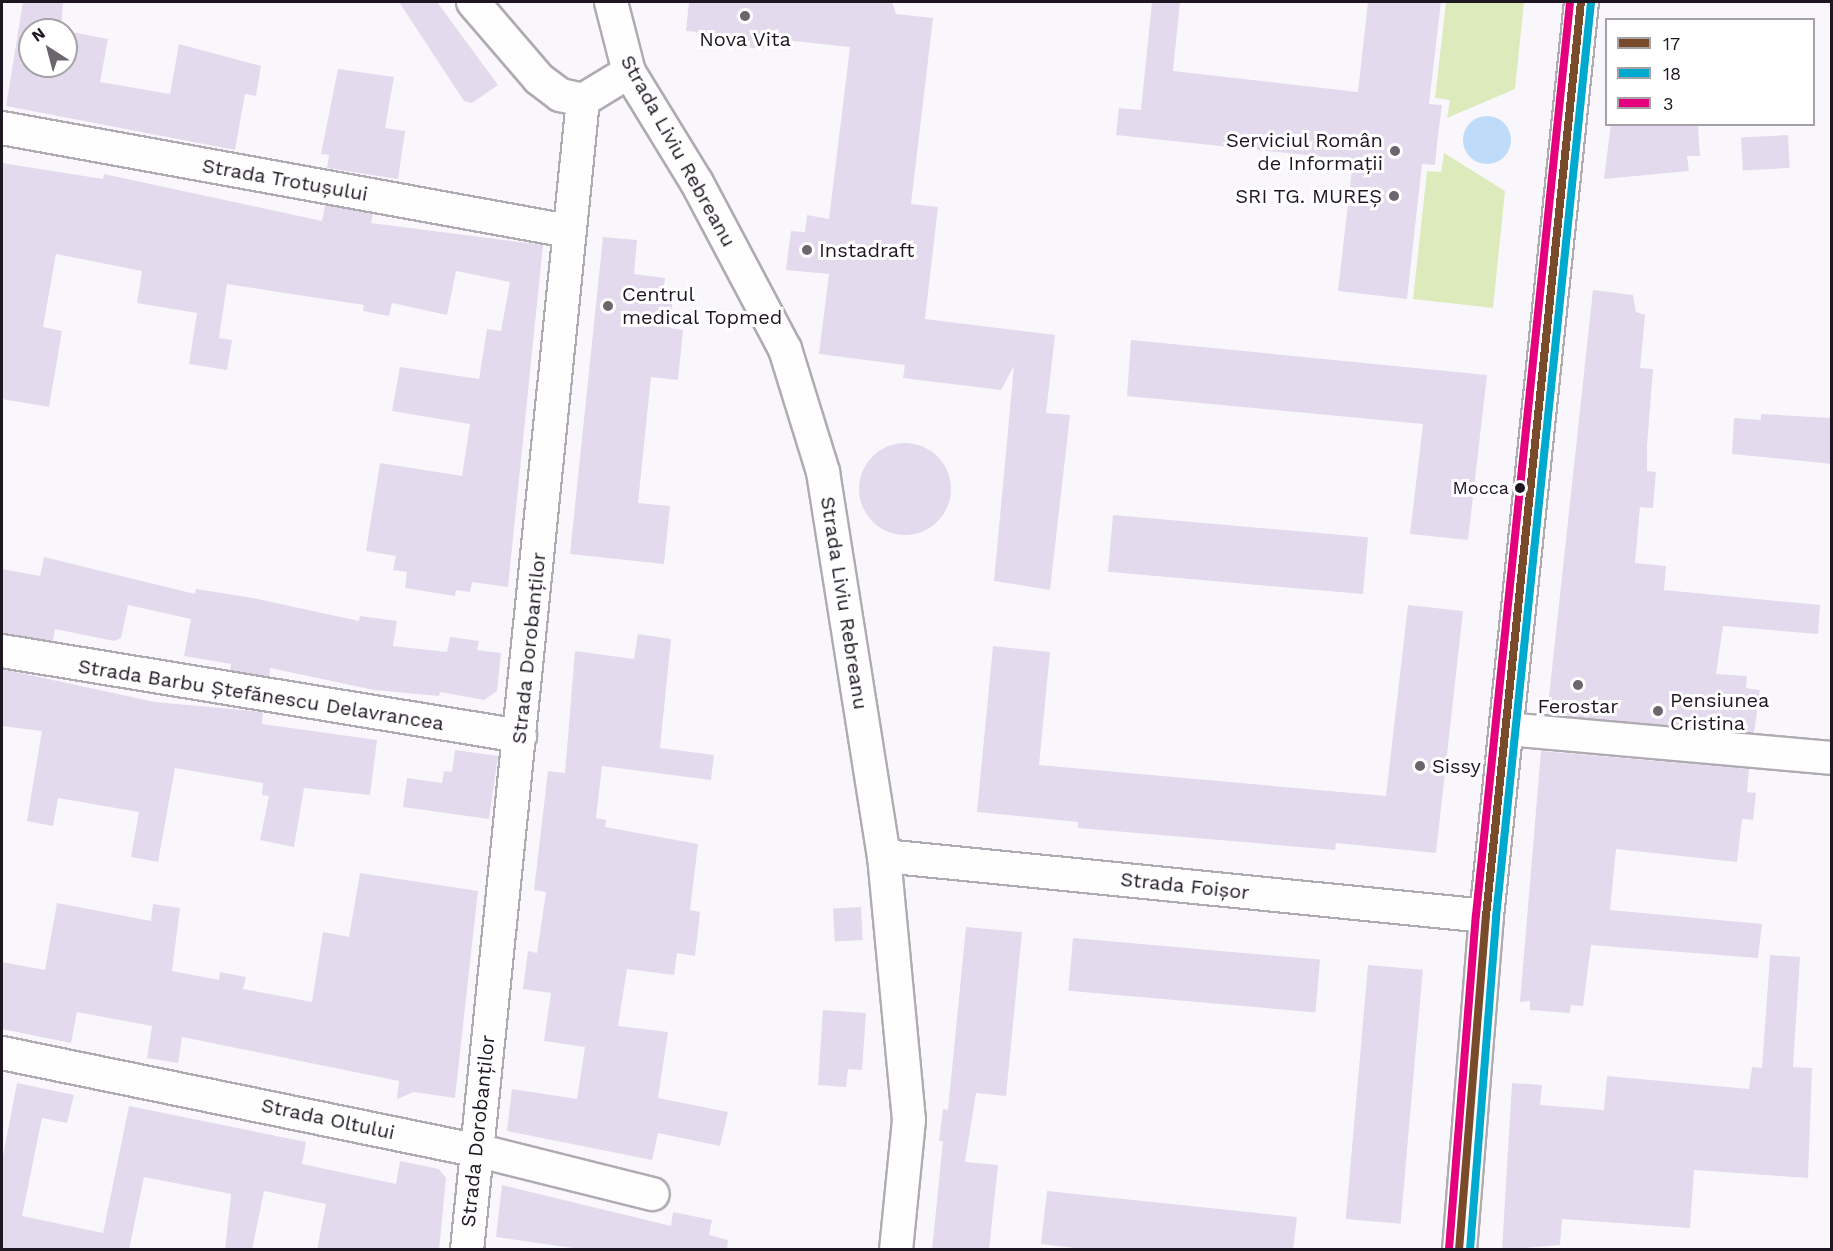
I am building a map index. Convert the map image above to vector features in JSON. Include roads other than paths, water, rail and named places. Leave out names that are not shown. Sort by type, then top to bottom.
[{"type":"main road","points":[[1459,1250],[1486,916],[1581,2]]},
{"type":"street","points":[[472,2],[538,79],[560,95],[583,100],[629,72]]},
{"type":"street","name":"Strada Liviu Rebreanu","points":[[610,2],[629,72],[697,183],[785,349],[823,472],[884,856],[909,1120],[896,1250]]},
{"type":"street","name":"Strada Dorobanților","points":[[467,1250],[583,100]]},
{"type":"street","name":"Strada Trotușului","points":[[2,128],[568,231]]},
{"type":"street","name":"Strada Barbu Ștefănescu Delavrancea","points":[[2,651],[520,736]]},
{"type":"street","points":[[1507,729],[1832,758]]},
{"type":"street","name":"Strada Foișor","points":[[884,856],[1486,916]]},
{"type":"street","name":"Strada Oltului","points":[[2,1053],[476,1150],[653,1194]]},
{"type":"water","points":[[1482,116],[1492,116],[1504,123],[1511,135],[1511,145],[1504,157],[1492,164],[1482,164],[1467,153],[1463,145],[1463,135],[1474,120]]},
{"type":"place","name":"Nova Vita","points":[[745,16]]},
{"type":"place","name":"Serviciul Român de Informații","points":[[1395,151]]},
{"type":"place","name":"SRI TG. MUREȘ","points":[[1394,196]]},
{"type":"place","name":"Instadraft","points":[[807,250]]},
{"type":"place","name":"Centrul medical Topmed","points":[[608,306]]},
{"type":"place","name":"Mocca","points":[[1520,488]]},
{"type":"place","name":"Ferostar","points":[[1578,685]]},
{"type":"place","name":"Pensiunea Cristina","points":[[1658,711]]},
{"type":"place","name":"Sissy","points":[[1420,766]]}]
